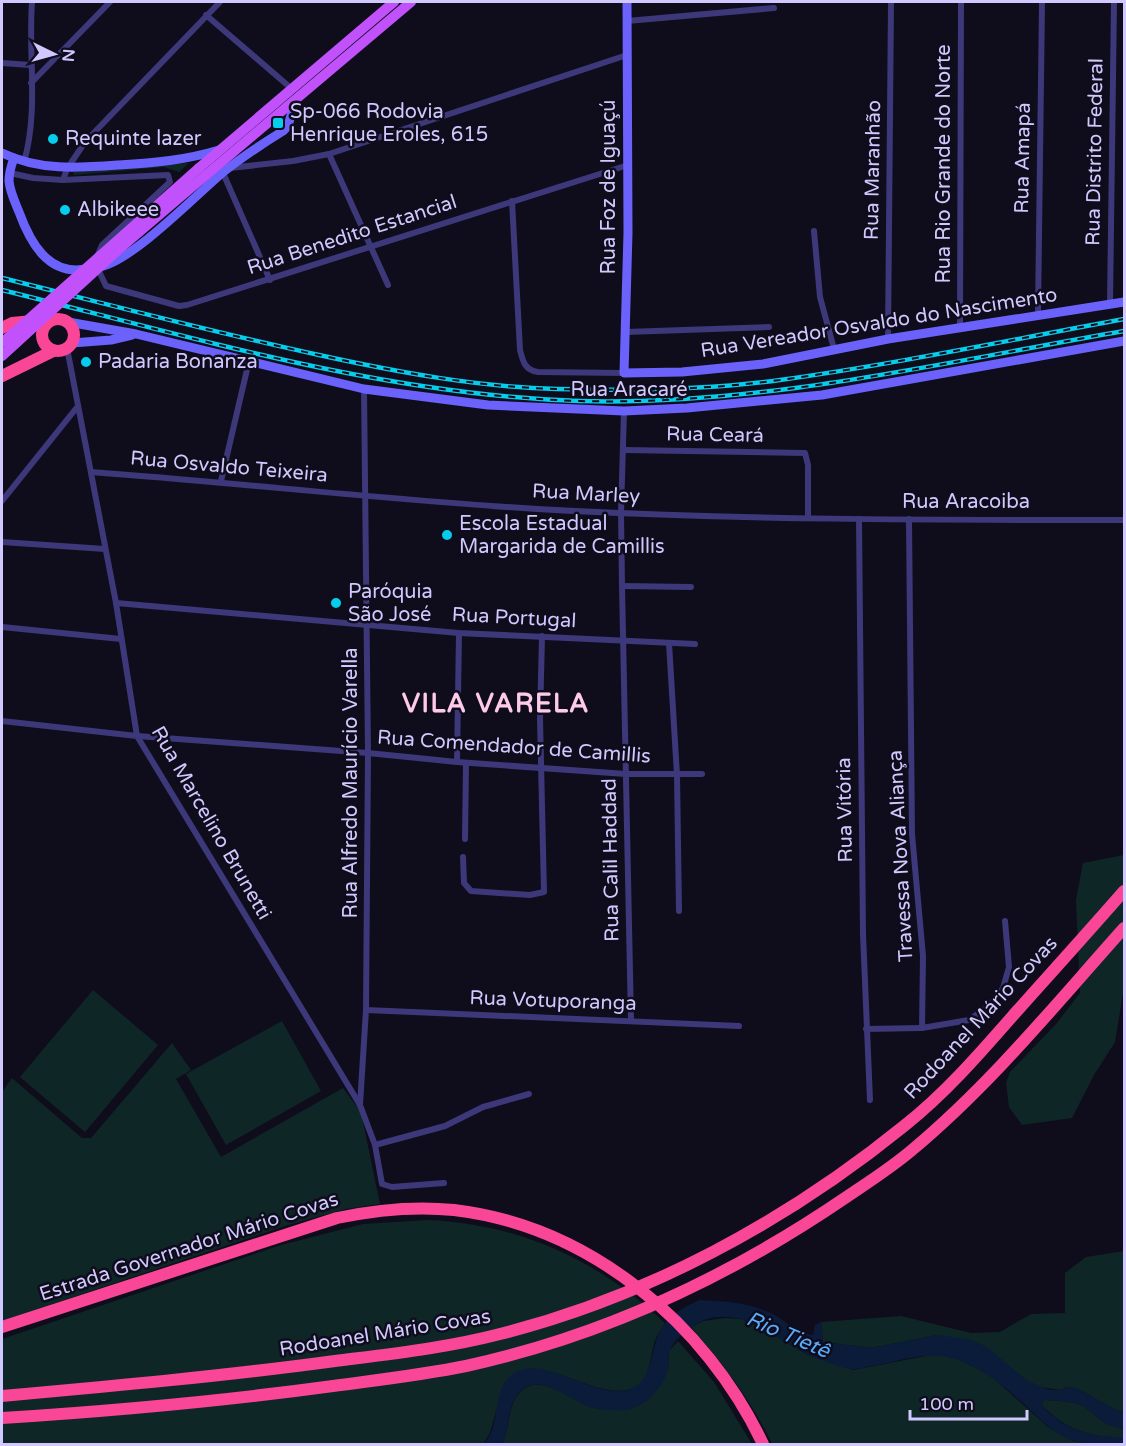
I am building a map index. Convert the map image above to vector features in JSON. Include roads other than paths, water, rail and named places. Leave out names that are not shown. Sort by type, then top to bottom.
[{"type":"highway","points":[[2,328],[22,321],[46,322],[57,318],[68,322],[74,329],[70,345],[2,376]]},
{"type":"highway","points":[[46,322],[41,333],[42,339],[44,344],[53,351]]},
{"type":"highway","name":"Rodoanel Mário Covas","points":[[2,1396],[274,1370],[451,1345],[501,1334],[555,1318],[661,1277],[741,1236],[791,1206],[906,1124],[985,1048],[1125,891]]},
{"type":"highway","points":[[2,1418],[263,1396],[466,1366],[588,1331],[641,1311],[736,1266],[778,1242],[874,1179],[910,1152],[1003,1064],[1125,928]]},
{"type":"highway","name":"Estrada Governador Mário Covas","points":[[2,1327],[298,1229],[357,1214],[401,1209],[454,1210],[474,1213],[550,1234],[593,1256],[641,1290],[676,1322],[704,1353],[740,1402],[763,1444]]},
{"type":"main road","points":[[2,356],[202,171],[219,150],[394,2]]},
{"type":"main road","points":[[2,343],[202,171],[295,101],[411,2]]},
{"type":"street","points":[[24,162],[30,135],[32,2]]},
{"type":"street","points":[[31,83],[110,2]]},
{"type":"street","points":[[63,180],[67,169],[84,142],[220,2]]},
{"type":"street","name":"Rua Foz de Iguaçú","points":[[624,374],[628,165],[627,2]]},
{"type":"street","name":"Rua Maranhão","points":[[888,339],[891,2]]},
{"type":"street","name":"Rua Rio Grande do Norte","points":[[960,327],[961,2]]},
{"type":"street","name":"Rua Amapá","points":[[1038,314],[1042,2]]},
{"type":"street","name":"Rua Distrito Federal","points":[[1110,304],[1114,2]]},
{"type":"street","points":[[627,21],[774,8]]},
{"type":"street","points":[[206,15],[292,89]]},
{"type":"street","points":[[226,170],[329,154],[627,55]]},
{"type":"street","points":[[2,63],[30,65]]},
{"type":"street","points":[[14,158],[6,171],[11,192],[34,246],[49,261],[69,271],[97,267],[111,264],[140,245],[226,170],[283,131],[288,126],[295,101]]},
{"type":"street","points":[[2,153],[24,162],[67,169],[177,161],[219,150]]},
{"type":"street","points":[[329,154],[388,285]]},
{"type":"street","name":"Rua Benedito Estancial","points":[[97,267],[106,286],[178,306],[196,304],[628,165]]},
{"type":"street","points":[[226,170],[270,279]]},
{"type":"street","points":[[6,171],[33,178],[63,180],[168,175],[170,182],[102,245],[98,252],[97,267]]},
{"type":"street","name":"Rua Vereador Osvaldo do Nascimento","points":[[512,201],[520,350],[524,364],[530,370],[624,374],[731,368],[763,364],[888,339],[1125,302]]},
{"type":"street","points":[[814,231],[820,297],[834,349]]},
{"type":"street","name":"Rua Aracaré","points":[[68,322],[135,334],[363,388],[489,405],[624,411],[687,408],[822,395],[1125,341]]},
{"type":"street","points":[[626,332],[769,327]]},
{"type":"street","name":"Rua Aracaré","points":[[70,345],[111,340],[135,334]]},
{"type":"street","name":"Rua Marcelino Brunetti","points":[[70,345],[78,406],[116,603],[137,736],[360,1105],[375,1146],[380,1182],[383,1186],[392,1187],[444,1183]]},
{"type":"street","points":[[221,481],[249,361]]},
{"type":"street","name":"Rua Alfredo Maurício Varella","points":[[360,1105],[366,1010],[368,753],[363,388]]},
{"type":"street","points":[[2,501],[78,406]]},
{"type":"street","name":"Rua Calil Haddad","points":[[624,411],[621,513],[631,1021]]},
{"type":"street","name":"Rua Ceará","points":[[624,450],[805,453],[808,465],[808,518]]},
{"type":"street","name":"Rua Osvaldo Teixeira","points":[[91,472],[221,481],[364,495]]},
{"type":"street","name":"Rua Marley","points":[[364,495],[493,506],[621,513],[808,518]]},
{"type":"street","name":"Rua Aracoiba","points":[[808,518],[1125,520]]},
{"type":"street","name":"Rua Vitória","points":[[860,519],[866,1029],[870,1100]]},
{"type":"street","name":"Travessa Nova Aliança","points":[[909,519],[912,834],[923,956],[922,1028]]},
{"type":"street","points":[[2,542],[105,549]]},
{"type":"street","points":[[622,586],[691,587]]},
{"type":"street","name":"Rua Portugal","points":[[116,603],[459,633],[695,644]]},
{"type":"street","points":[[2,627],[121,639]]},
{"type":"street","points":[[457,762],[459,633]]},
{"type":"street","points":[[463,857],[465,887],[473,891],[537,895],[544,892],[543,769],[540,719],[542,636]]},
{"type":"street","points":[[669,643],[677,775],[679,911]]},
{"type":"street","name":"Rua Comendador de Camillis","points":[[2,721],[137,736],[543,769],[626,774],[702,774]]},
{"type":"street","points":[[465,839],[466,763]]},
{"type":"street","points":[[866,1029],[922,1028],[969,1020],[989,1006],[1003,988],[1009,967],[1005,921]]},
{"type":"street","name":"Rua Votuporanga","points":[[366,1010],[739,1026]]},
{"type":"street","points":[[375,1146],[445,1125],[483,1107],[529,1094]]},
{"type":"water","name":"Rio Tietê","points":[[700,1300],[754,1307],[776,1316],[807,1334],[813,1335],[815,1325],[821,1322],[823,1342],[871,1348],[938,1335],[971,1340],[987,1347],[1027,1381],[1050,1390],[1067,1387],[1078,1389],[1124,1412],[1124,1431],[1107,1424],[1080,1405],[1044,1400],[1041,1404],[1058,1420],[1078,1430],[1100,1436],[1123,1437],[1124,1435],[1124,1444],[1087,1443],[1067,1439],[1048,1426],[994,1380],[961,1361],[928,1356],[850,1369],[807,1354],[747,1321],[721,1317],[702,1321],[680,1336],[669,1353],[668,1369],[663,1381],[655,1393],[639,1406],[619,1410],[593,1408],[543,1385],[533,1385],[524,1388],[513,1402],[503,1444],[483,1444],[493,1428],[502,1387],[516,1372],[528,1368],[542,1369],[603,1389],[618,1391],[631,1389],[645,1377],[657,1339],[666,1322],[682,1309]]},
{"type":"railway","points":[[2,278],[319,355],[437,378],[527,388],[669,389],[780,380],[910,359],[1124,319]]},
{"type":"railway","points":[[2,290],[216,344],[361,376],[433,388],[580,401],[649,401],[717,397],[786,389],[854,380],[1124,331]]},
{"type":"place","name":"Sp-066 Rodovia Henrique Eroles, 615","points":[[278,123]]},
{"type":"place","name":"Requinte lazer","points":[[53,139]]},
{"type":"place","name":"Albikeee","points":[[65,210]]},
{"type":"place","name":"Padaria Bonanza","points":[[86,362]]},
{"type":"place","name":"Escola Estadual Margarida de Camillis","points":[[447,535]]},
{"type":"place","name":"Paróquia São José","points":[[336,603]]},
{"type":"district","name":"VILA VARELA","points":[[496,703]]}]
